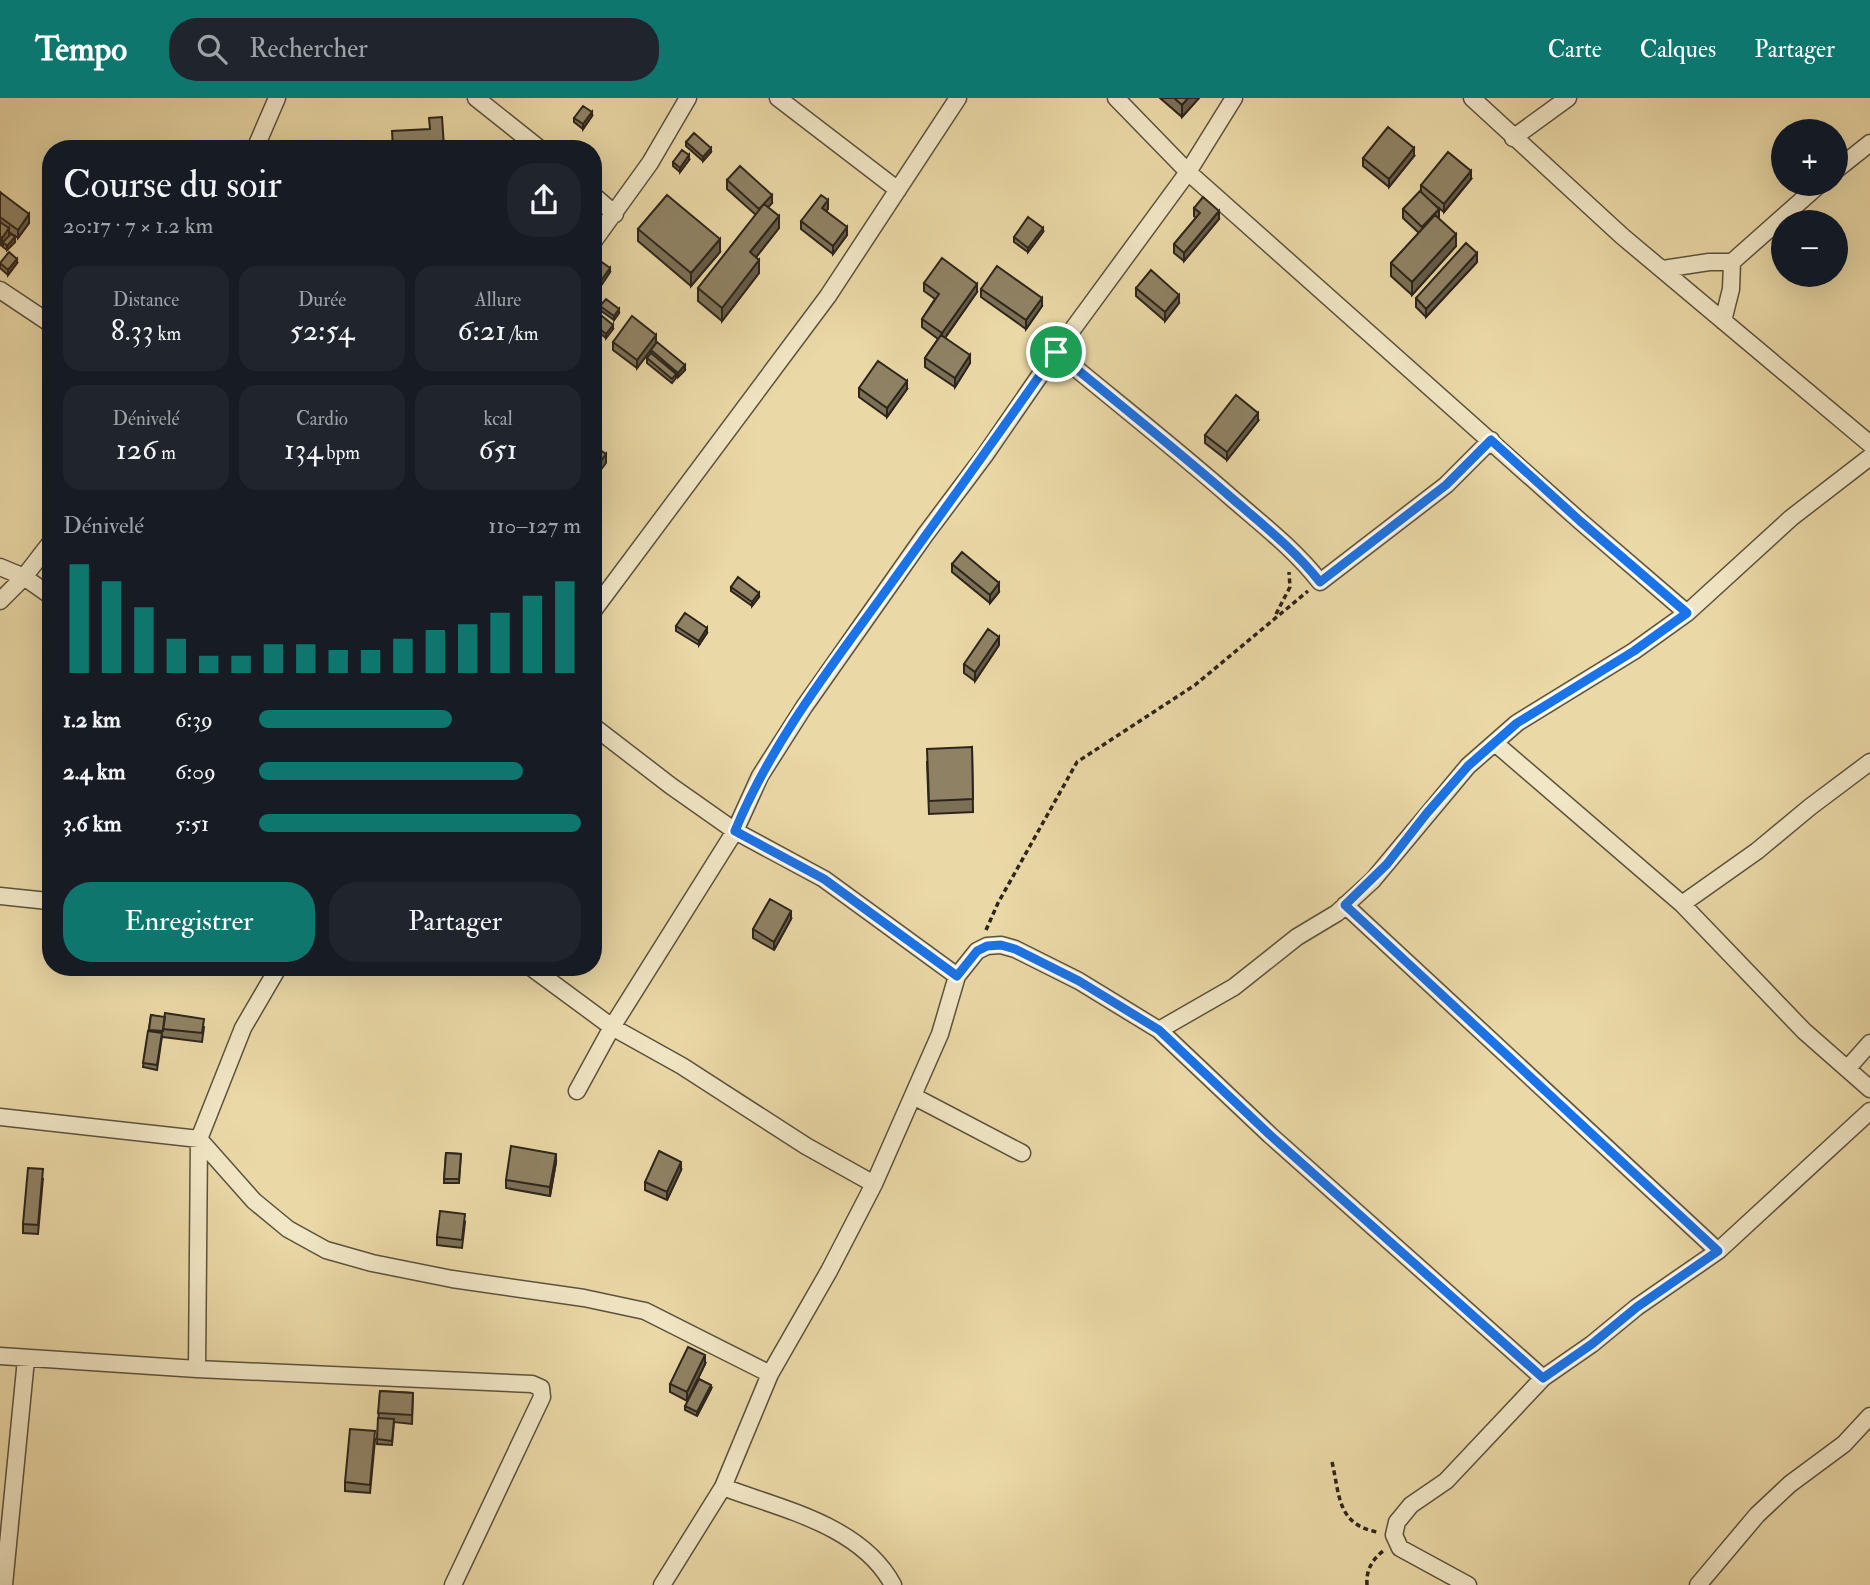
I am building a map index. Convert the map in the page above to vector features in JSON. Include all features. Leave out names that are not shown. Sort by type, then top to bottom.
[{"type":"street","points":[[259,140],[277,98]]},
{"type":"street","points":[[476,98],[529,140]]},
{"type":"street","points":[[602,231],[650,163],[688,98]]},
{"type":"street","points":[[778,98],[898,190]]},
{"type":"street","points":[[602,599],[828,296],[958,98]]},
{"type":"street","points":[[1116,98],[1188,172],[1687,613]]},
{"type":"street","points":[[577,1091],[612,1027],[735,831],[760,776],[804,707],[1056,352],[1188,172],[1234,98]]},
{"type":"street","points":[[1472,98],[1622,236],[1870,444]]},
{"type":"street","points":[[1513,138],[1568,98]]},
{"type":"street","points":[[1848,160],[1870,143]]},
{"type":"street","points":[[1663,269],[1709,262],[1732,262],[1806,196]]},
{"type":"street","points":[[602,203],[615,214]]},
{"type":"street","points":[[1723,321],[1731,289],[1732,262]]},
{"type":"street","points":[[0,290],[42,318]]},
{"type":"street","points":[[1056,352],[1276,534],[1320,582],[1446,485],[1491,440]]},
{"type":"street","points":[[1159,1030],[1234,986],[1297,937],[1345,905],[1380,872],[1468,766],[1517,723],[1623,658],[1687,613],[1791,518],[1870,457]]},
{"type":"street","points":[[0,601],[42,554]]},
{"type":"street","points":[[0,567],[24,577],[42,590]]},
{"type":"street","points":[[602,733],[735,831],[833,885],[957,976]]},
{"type":"street","points":[[1495,743],[1682,904],[1804,1031],[1870,1089]]},
{"type":"street","points":[[1682,904],[1757,852],[1810,807],[1867,771]]},
{"type":"street","points":[[0,896],[42,900]]},
{"type":"street","points":[[1345,905],[1718,1251]]},
{"type":"street","points":[[662,1585],[723,1487],[770,1374],[829,1271],[873,1184],[940,1034],[957,976],[977,951],[987,946],[1001,945],[1015,949],[1079,981],[1159,1030],[1270,1135],[1543,1378]]},
{"type":"street","points":[[197,1369],[199,1139],[243,1028],[273,976]]},
{"type":"street","points":[[543,976],[612,1027],[682,1066],[806,1146],[873,1184]]},
{"type":"street","points":[[1847,1069],[1870,1042]]},
{"type":"street","points":[[913,1096],[1022,1153]]},
{"type":"street","points":[[1468,1585],[1400,1548],[1394,1535],[1397,1522],[1411,1506],[1446,1481],[1543,1378],[1592,1344],[1637,1307],[1718,1251],[1870,1111]]},
{"type":"street","points":[[0,1117],[199,1139],[254,1201],[288,1229],[326,1250],[372,1263],[452,1279],[584,1298],[645,1311],[770,1374]]},
{"type":"street","points":[[0,1356],[197,1369],[532,1384],[541,1388],[542,1397],[453,1585]]},
{"type":"street","points":[[4,1585],[26,1359]]},
{"type":"street","points":[[1698,1585],[1757,1515],[1790,1483],[1844,1444],[1870,1416]]},
{"type":"street","points":[[723,1487],[842,1534],[877,1563],[892,1585]]},
{"type":"path","points":[[1275,617],[1290,587],[1289,570]]},
{"type":"path","points":[[977,951],[998,903],[1077,762],[1195,685],[1320,582]]},
{"type":"path","points":[[1332,1462],[1344,1514],[1363,1529],[1394,1535],[1368,1570],[1367,1585]]},
{"type":"building","points":[[1174,98],[1188,98],[1182,105]]},
{"type":"building","points":[[583,106],[592,112],[583,124],[574,118]]},
{"type":"building","points":[[442,117],[444,140],[392,140],[392,131],[430,129],[429,118]]},
{"type":"building","points":[[1388,127],[1414,148],[1389,179],[1363,158]]},
{"type":"building","points":[[694,133],[711,148],[703,157],[686,142]]},
{"type":"building","points":[[682,150],[689,155],[680,168],[673,162]]},
{"type":"building","points":[[1448,152],[1471,171],[1444,204],[1421,185]]},
{"type":"building","points":[[740,166],[772,195],[759,209],[727,180]]},
{"type":"building","points":[[1420,191],[1439,209],[1422,227],[1403,209]]},
{"type":"building","points":[[0,192],[29,214],[18,230],[0,217]]},
{"type":"building","points":[[667,195],[720,239],[691,273],[638,229]]},
{"type":"building","points":[[821,195],[828,200],[822,208],[847,227],[833,246],[801,221]]},
{"type":"building","points":[[1203,197],[1219,211],[1184,253],[1174,244],[1200,213],[1194,208]]},
{"type":"building","points":[[764,204],[779,216],[750,252],[759,260],[722,308],[698,288]]},
{"type":"building","points":[[1435,215],[1456,234],[1412,282],[1391,263]]},
{"type":"building","points":[[1028,217],[1043,228],[1028,248],[1014,237]]},
{"type":"building","points":[[0,222],[9,228],[2,238],[0,236]]},
{"type":"building","points":[[11,234],[15,237],[7,246],[3,242]]},
{"type":"building","points":[[1466,243],[1477,253],[1426,309],[1416,298]]},
{"type":"building","points":[[9,252],[17,259],[8,270],[0,263]]},
{"type":"building","points":[[942,258],[977,284],[942,333],[922,319],[939,294],[924,283]]},
{"type":"building","points":[[602,262],[610,268],[602,279]]},
{"type":"building","points":[[997,266],[1042,298],[1026,320],[981,289]]},
{"type":"building","points":[[1151,270],[1179,295],[1165,312],[1136,288]]},
{"type":"building","points":[[606,299],[619,309],[614,316],[602,307]]},
{"type":"building","points":[[602,316],[613,325],[606,334],[602,331]]},
{"type":"building","points":[[632,316],[656,335],[637,360],[613,342]]},
{"type":"building","points":[[941,335],[970,355],[955,378],[925,358]]},
{"type":"building","points":[[657,342],[685,365],[678,373],[651,350]]},
{"type":"building","points":[[651,353],[676,374],[672,379],[647,358]]},
{"type":"building","points":[[878,361],[907,381],[887,408],[859,388]]},
{"type":"building","points":[[1236,395],[1258,413],[1227,452],[1205,435]]},
{"type":"building","points":[[962,552],[999,583],[990,595],[952,564]]},
{"type":"building","points":[[738,577],[759,593],[752,602],[731,587]]},
{"type":"building","points":[[685,613],[707,628],[699,641],[676,626]]},
{"type":"building","points":[[988,629],[999,637],[975,672],[964,664]]},
{"type":"building","points":[[972,747],[973,799],[929,801],[927,749]]},
{"type":"building","points":[[770,899],[791,911],[774,942],[753,929]]},
{"type":"building","points":[[165,1013],[204,1019],[202,1033],[163,1029]]},
{"type":"building","points":[[151,1015],[165,1017],[163,1031],[149,1030]]},
{"type":"building","points":[[148,1031],[162,1033],[157,1065],[143,1063]]},
{"type":"building","points":[[511,1146],[556,1154],[550,1187],[506,1180]]},
{"type":"building","points":[[659,1151],[681,1162],[667,1192],[645,1182]]},
{"type":"building","points":[[446,1153],[461,1154],[459,1179],[444,1179]]},
{"type":"building","points":[[28,1168],[43,1169],[38,1225],[23,1224]]},
{"type":"building","points":[[440,1211],[465,1214],[462,1240],[437,1237]]},
{"type":"building","points":[[688,1347],[705,1355],[687,1392],[670,1384]]},
{"type":"building","points":[[699,1379],[711,1385],[697,1412],[685,1406]]},
{"type":"building","points":[[380,1391],[413,1393],[412,1415],[378,1413]]},
{"type":"building","points":[[378,1418],[394,1419],[392,1441],[377,1439]]},
{"type":"building","points":[[350,1429],[375,1431],[370,1485],[345,1482]]},
{"type":"route","points":[[1056,352],[1276,534],[1320,582],[1446,485],[1491,440],[1687,613],[1634,651],[1517,723],[1468,766],[1373,880],[1345,905],[1718,1251],[1637,1307],[1592,1344],[1543,1378],[1270,1135],[1159,1030],[1079,981],[1015,949],[1001,945],[987,946],[977,951],[957,976],[824,879],[735,831],[760,776],[804,707],[1056,352]]}]
